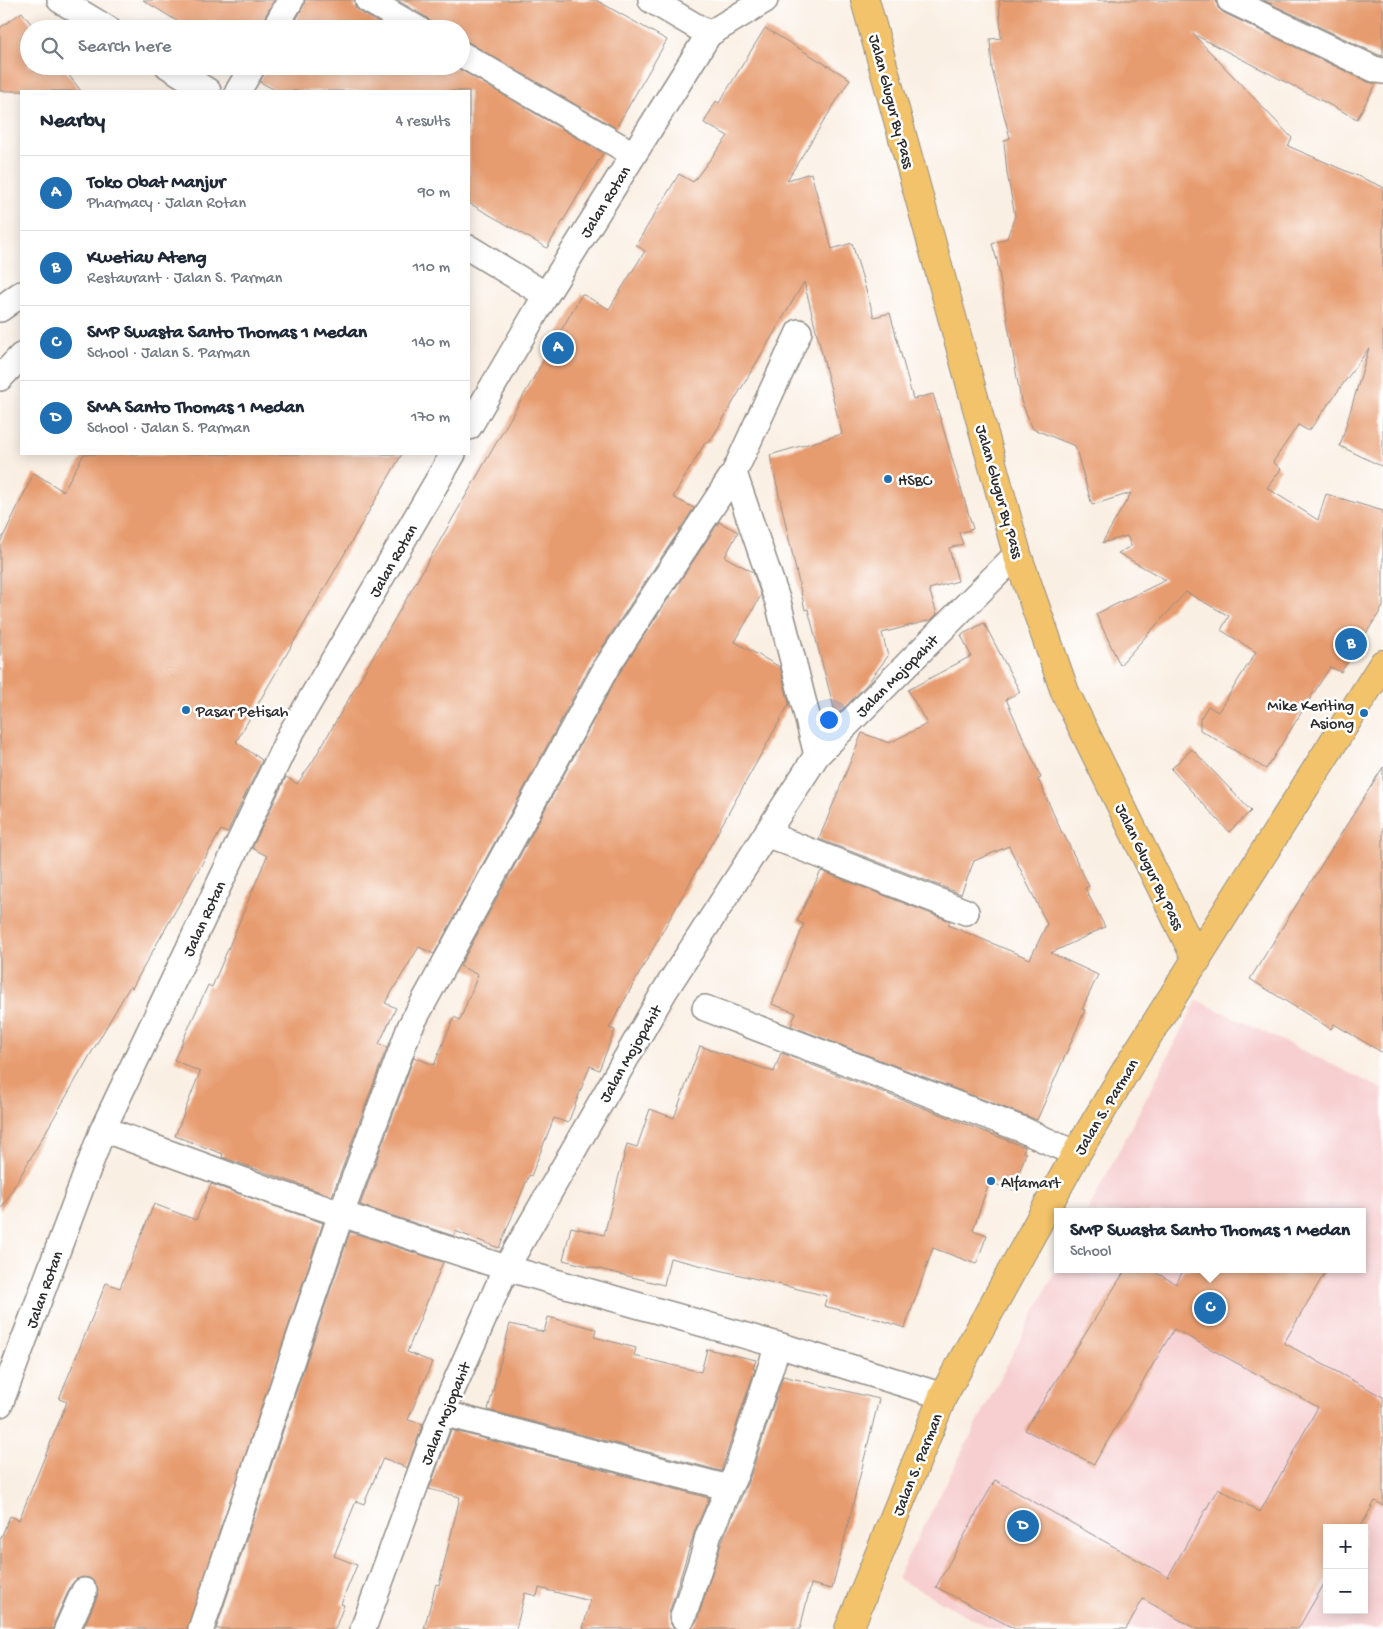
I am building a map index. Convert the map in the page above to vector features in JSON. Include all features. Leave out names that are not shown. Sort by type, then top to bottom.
[{"type":"main road","name":"Jalan Glugur By Pass","points":[[865,0],[1018,554],[1065,692],[1197,960]]},
{"type":"main road","name":"Jalan S. Parman","points":[[849,1629],[943,1396],[1076,1154],[1128,1067],[1383,664]]},
{"type":"street","points":[[60,0],[93,20]]},
{"type":"street","points":[[279,20],[291,0]]},
{"type":"street","points":[[368,0],[402,20]]},
{"type":"street","points":[[651,0],[709,34]]},
{"type":"street","name":"Jalan Rotan","points":[[470,425],[546,295],[709,34],[765,0]]},
{"type":"street","points":[[1230,0],[1374,69],[1383,70]]},
{"type":"street","points":[[470,59],[634,154]]},
{"type":"street","points":[[182,75],[206,90]]},
{"type":"street","points":[[239,90],[248,75]]},
{"type":"street","points":[[470,249],[546,295]]},
{"type":"street","points":[[0,309],[20,295]]},
{"type":"street","points":[[201,1629],[341,1214],[410,1027],[606,668],[734,474],[799,332]]},
{"type":"street","points":[[0,378],[20,357]]},
{"type":"street","name":"Jalan Rotan","points":[[0,1404],[102,1129],[290,735],[452,455]]},
{"type":"street","points":[[734,474],[778,602],[817,755]]},
{"type":"street","name":"Jalan Mojopahit","points":[[363,1629],[442,1413],[506,1268],[664,992],[817,755],[1018,554]]},
{"type":"street","points":[[766,834],[966,912]]},
{"type":"street","points":[[705,1008],[1021,1129],[1076,1154]]},
{"type":"street","points":[[102,1129],[341,1214],[506,1268],[778,1345],[943,1396]]},
{"type":"street","points":[[682,1617],[708,1536],[736,1474],[778,1345]]},
{"type":"street","points":[[442,1413],[729,1488]]},
{"type":"street","points":[[67,1629],[84,1591]]},
{"type":"shaded area","points":[[1197,1000],[1383,1089],[1383,1621],[1378,1629],[992,1629],[897,1578],[1054,1273],[1366,1273],[1366,1208],[1089,1208]]},
{"type":"building","points":[[143,0],[274,0],[263,20],[175,20]]},
{"type":"building","points":[[305,0],[354,0],[355,7],[374,20],[296,20]]},
{"type":"building","points":[[397,0],[596,0],[667,40],[616,128],[470,43],[470,20],[429,20]]},
{"type":"building","points":[[999,0],[1216,0],[1218,8],[1224,13],[1368,82],[1376,84],[1357,119],[1193,34],[1292,138],[1288,146],[1383,187],[1383,467],[1340,446],[1369,348],[1309,431],[1298,425],[1273,462],[1281,469],[1267,488],[1318,520],[1326,494],[1383,511],[1383,607],[1341,672],[1330,667],[1266,769],[1200,730],[1200,719],[1208,706],[1218,712],[1256,652],[1221,630],[1229,616],[1186,592],[1120,665],[1096,614],[1166,580],[1118,553],[1131,546],[1127,536],[1102,543],[1131,493],[1092,505],[1075,446],[1033,429],[1021,401],[997,260],[992,244],[1007,238],[1015,216],[1007,173],[1004,141],[1010,138],[992,69],[990,39],[1001,38]]},
{"type":"building","points":[[1263,0],[1383,0],[1383,56],[1379,55]]},
{"type":"building","points":[[22,12],[28,20],[20,20],[20,75],[69,75],[80,90],[0,91],[0,28]]},
{"type":"building","points":[[765,28],[850,79],[787,180],[811,173],[832,249],[852,243],[874,317],[890,313],[913,399],[933,394],[973,529],[959,533],[963,544],[949,548],[958,581],[929,589],[937,614],[931,620],[882,633],[888,656],[867,684],[836,716],[808,609],[805,610],[770,455],[842,434],[804,282],[709,443],[705,443],[673,497],[694,508],[593,661],[434,954],[419,947],[385,1003],[396,1008],[379,1044],[387,1047],[332,1196],[222,1157],[223,1154],[175,1136],[200,1072],[174,1060],[208,985],[212,987],[267,856],[252,848],[286,777],[297,784],[313,761],[582,294],[609,309],[645,251],[636,245],[679,174],[693,182],[728,136],[704,123],[716,101],[719,103]]},
{"type":"building","points":[[263,75],[469,75],[603,153],[547,248],[470,204],[470,90],[275,90],[260,82]]},
{"type":"building","name":"Pasar Petisah","points":[[83,455],[401,455],[236,742],[262,760],[227,833],[221,830],[132,988],[130,986],[0,1211],[0,543],[34,473],[63,491]]},
{"type":"building","points":[[719,522],[738,532],[725,557],[753,572],[761,595],[735,642],[780,667],[789,704],[609,1028],[615,1030],[599,1070],[590,1066],[568,1123],[554,1118],[499,1248],[455,1231],[454,1236],[360,1205],[414,1057],[434,1065],[454,1017],[460,1020],[478,975],[460,966],[618,675]]},
{"type":"building","points":[[984,623],[1020,692],[1006,699],[1041,778],[1038,779],[1062,833],[1089,886],[1085,888],[1105,927],[1051,953],[1098,975],[1082,1009],[1085,1010],[1037,1120],[791,1026],[796,1013],[772,1004],[804,924],[797,921],[821,871],[950,921],[948,925],[1030,959],[1047,924],[1009,846],[974,861],[961,894],[819,839],[862,733],[889,743],[927,724],[908,690],[971,656],[961,635]]},
{"type":"building","points":[[1192,749],[1251,811],[1229,832],[1171,769]]},
{"type":"building","points":[[1383,767],[1383,1053],[1334,1024],[1331,1029],[1250,979]]},
{"type":"building","points":[[700,1046],[774,1072],[781,1053],[1025,1147],[1023,1152],[1026,1153],[1013,1190],[989,1182],[973,1230],[987,1235],[976,1264],[933,1248],[905,1328],[824,1306],[827,1296],[670,1258],[664,1285],[563,1260],[571,1227],[604,1235],[627,1144],[637,1147],[650,1109],[674,1118]]},
{"type":"building","points":[[211,1184],[323,1223],[187,1629],[83,1629],[97,1597],[98,1590],[95,1582],[83,1577],[76,1579],[71,1585],[53,1629],[0,1629],[0,1540],[10,1516],[19,1520],[67,1402],[59,1399],[106,1283],[120,1288],[154,1204],[196,1220]]},
{"type":"building","points":[[350,1232],[443,1262],[407,1352],[432,1362],[408,1420],[423,1424],[407,1468],[383,1458],[364,1504],[356,1501],[334,1556],[357,1565],[341,1604],[344,1605],[335,1629],[216,1629]]},
{"type":"building","points":[[1123,1273],[1157,1273],[1176,1284],[1182,1273],[1325,1273],[1284,1343],[1383,1397],[1383,1505],[1375,1501],[1362,1524],[1323,1524],[1323,1586],[1298,1629],[1196,1629],[1143,1599],[1126,1629],[1015,1629],[936,1587],[995,1480],[1168,1577],[1218,1488],[1260,1512],[1318,1407],[1174,1329],[1094,1464],[1025,1430]]},
{"type":"building","points":[[548,1317],[596,1329],[594,1337],[636,1348],[634,1356],[701,1372],[707,1349],[756,1360],[753,1369],[755,1369],[721,1471],[488,1410],[510,1324],[544,1332]]},
{"type":"building","points":[[783,1376],[879,1399],[832,1589],[811,1584],[800,1629],[690,1629],[697,1621],[722,1541],[750,1477]]},
{"type":"building","points":[[451,1430],[709,1498],[695,1530],[669,1613],[669,1620],[676,1629],[583,1629],[590,1601],[539,1588],[537,1596],[525,1593],[516,1629],[424,1629],[436,1584],[439,1585],[460,1497],[429,1489]]},
{"type":"place","name":"Toko Obat Manjur","points":[[558,348]]},
{"type":"place","name":"HSBC","points":[[888,479]]},
{"type":"place","name":"Kwetiau Ateng","points":[[1351,644]]},
{"type":"place","name":"Pasar Petisah","points":[[186,710]]},
{"type":"place","name":"Mike Keriting Asiong","points":[[1364,713]]},
{"type":"place","name":"Alfamart","points":[[991,1181]]},
{"type":"place","name":"SMP Swasta Santo Thomas 1 Medan","points":[[1210,1308]]},
{"type":"place","name":"SMA Santo Thomas 1 Medan","points":[[1023,1526]]}]
